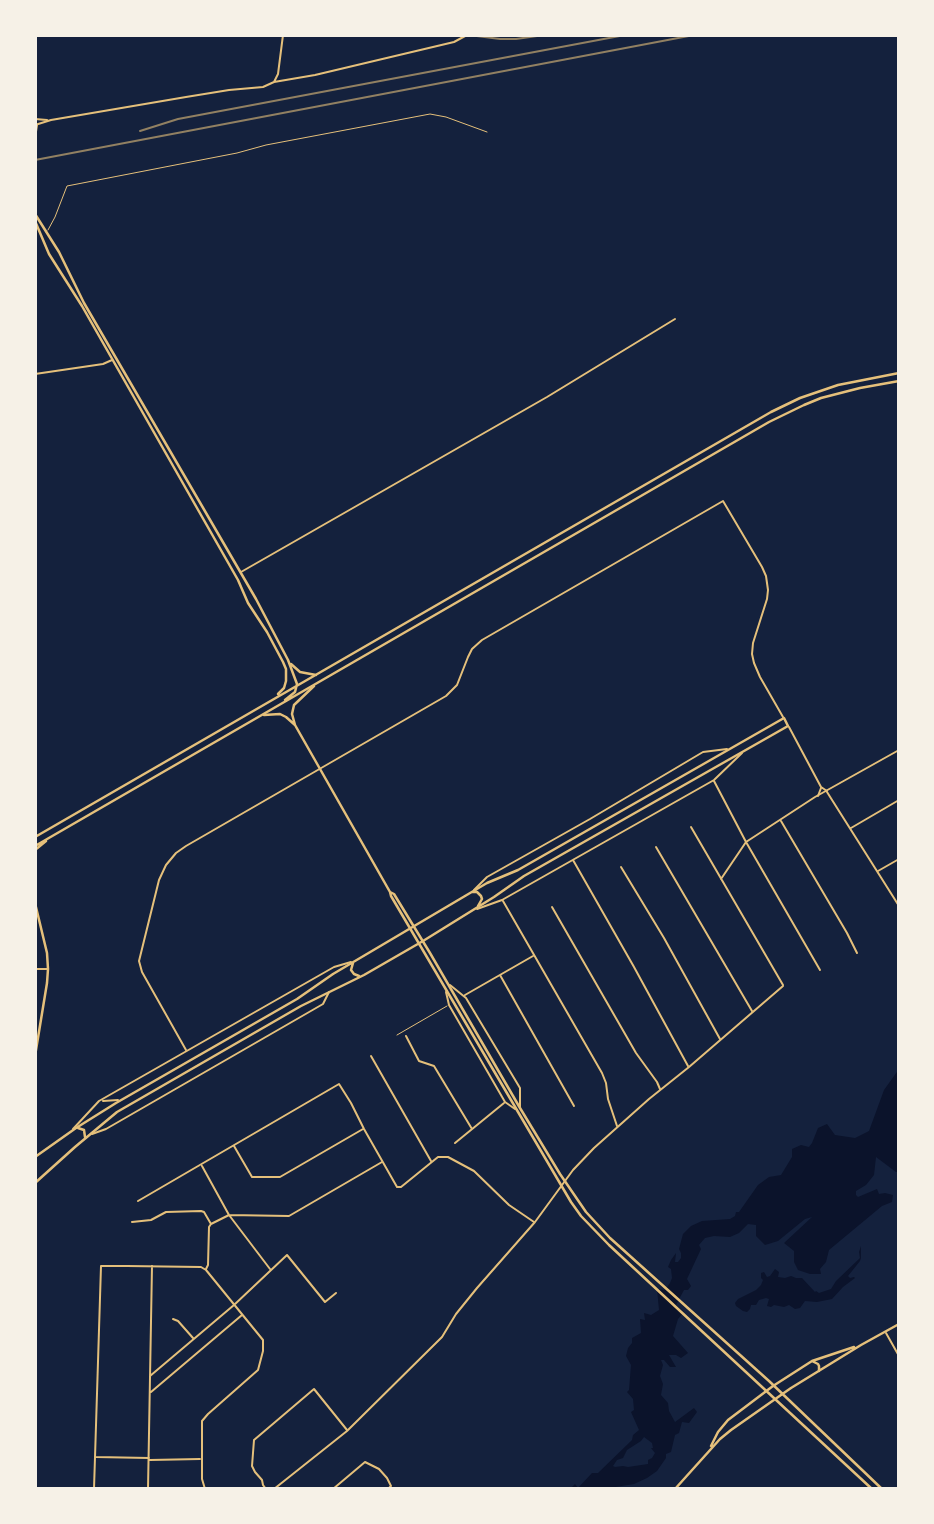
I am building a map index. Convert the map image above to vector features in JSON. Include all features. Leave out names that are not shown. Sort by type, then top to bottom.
[{"type":"main road","points":[[35,214],[256,599],[288,660],[297,685],[295,692],[283,703]]},
{"type":"main road","points":[[35,221],[49,254],[82,306],[286,669],[285,686],[270,700]]},
{"type":"main road","points":[[49,254],[53,249],[59,252]]},
{"type":"main road","points":[[35,837],[786,404],[838,385],[899,373]]},
{"type":"main road","points":[[36,849],[56,833],[790,411],[837,393],[899,381]]},
{"type":"main road","points":[[514,561],[520,562],[518,568]]},
{"type":"main road","points":[[248,603],[254,604],[256,599]]},
{"type":"main road","points":[[288,660],[300,672],[316,675]]},
{"type":"main road","points":[[317,684],[294,705],[292,714],[295,725],[390,892],[394,894],[418,943],[447,985]]},
{"type":"main road","points":[[263,715],[280,714],[295,725]]},
{"type":"main road","points":[[35,1183],[117,1112],[301,1006],[364,975],[476,909],[524,876],[788,726],[784,718],[518,870],[487,883],[333,974],[297,999],[123,1099],[36,1155]]},
{"type":"main road","points":[[471,893],[477,892],[481,896],[476,909]]},
{"type":"main road","points":[[35,903],[47,953],[48,969],[35,1056]]},
{"type":"main road","points":[[412,928],[423,941],[561,1187],[581,1216],[872,1489]]},
{"type":"main road","points":[[355,961],[351,967],[352,972],[364,975]]},
{"type":"main road","points":[[518,1110],[586,1212],[610,1238],[769,1381],[883,1489]]},
{"type":"main road","points":[[76,1128],[86,1132],[83,1140]]},
{"type":"main road","points":[[675,1489],[720,1438],[782,1394],[899,1324]]},
{"type":"main road","points":[[709,1451],[724,1424],[773,1386],[812,1362],[861,1345]]},
{"type":"main road","points":[[812,1362],[820,1366],[817,1373]]},
{"type":"main road","points":[[736,1413],[733,1420],[741,1423]]},
{"type":"main road","points":[[857,1474],[858,1469],[862,1470]]},
{"type":"street","points":[[274,82],[278,74],[284,35]]},
{"type":"street","points":[[35,138],[36,124],[51,120],[229,90],[263,87],[274,82],[454,42],[467,35]]},
{"type":"street","points":[[35,119],[51,120]]},
{"type":"street","points":[[240,573],[547,397],[675,319]]},
{"type":"street","points":[[35,374],[103,365],[112,360]]},
{"type":"street","points":[[186,1050],[139,964],[139,954],[159,880],[171,859],[182,849],[448,694],[458,682],[472,649],[482,640],[723,501],[766,576],[767,599],[752,654],[760,677],[784,718]]},
{"type":"street","points":[[788,726],[821,786],[827,791],[899,905]]},
{"type":"street","points":[[471,893],[487,877],[703,752],[732,748]]},
{"type":"street","points":[[476,909],[502,900],[714,780],[744,750]]},
{"type":"street","points":[[720,879],[746,842],[818,796],[899,750]]},
{"type":"street","points":[[714,780],[746,842],[820,970]]},
{"type":"street","points":[[818,796],[821,786]]},
{"type":"street","points":[[850,828],[899,800]]},
{"type":"street","points":[[780,819],[858,953]]},
{"type":"street","points":[[274,1489],[347,1431],[442,1337],[456,1314],[535,1222],[573,1170],[660,1090],[783,986],[691,827]]},
{"type":"street","points":[[656,847],[752,1012]]},
{"type":"street","points":[[572,859],[689,1067]]},
{"type":"street","points":[[877,872],[899,859]]},
{"type":"street","points":[[621,867],[720,1039]]},
{"type":"street","points":[[502,900],[602,1073],[618,1127]]},
{"type":"street","points":[[551,907],[660,1090]]},
{"type":"street","points":[[464,996],[534,955]]},
{"type":"street","points":[[69,1133],[99,1101],[334,967],[355,961]]},
{"type":"street","points":[[35,969],[48,969]]},
{"type":"street","points":[[500,975],[574,1106]]},
{"type":"street","points":[[447,985],[464,996],[520,1088],[518,1110],[505,1102],[449,1005],[447,985]]},
{"type":"street","points":[[88,1136],[106,1129],[323,1004],[329,992]]},
{"type":"street","points":[[406,1037],[419,1060],[434,1066],[472,1129]]},
{"type":"street","points":[[371,1056],[432,1162]]},
{"type":"street","points":[[138,1201],[341,1085],[397,1187],[401,1187],[438,1157],[443,1156],[474,1171],[509,1205],[535,1222]]},
{"type":"street","points":[[99,1101],[123,1099]]},
{"type":"street","points":[[455,1143],[505,1102]]},
{"type":"street","points":[[234,1146],[252,1177],[280,1177],[364,1129]]},
{"type":"street","points":[[206,1270],[211,1224],[229,1215],[289,1216],[383,1162]]},
{"type":"street","points":[[201,1165],[229,1215],[271,1270]]},
{"type":"street","points":[[132,1222],[152,1220],[166,1212],[204,1212],[211,1224]]},
{"type":"street","points":[[150,1376],[234,1305],[287,1255],[325,1302],[336,1293]]},
{"type":"street","points":[[94,1489],[101,1266],[201,1267],[263,1340],[258,1370],[202,1421],[202,1479],[205,1489]]},
{"type":"street","points":[[148,1489],[152,1266]]},
{"type":"street","points":[[150,1393],[243,1315]]},
{"type":"street","points":[[173,1320],[194,1339]]},
{"type":"street","points":[[885,1332],[899,1356]]},
{"type":"street","points":[[266,1489],[253,1466],[254,1440],[314,1389],[347,1431]]},
{"type":"street","points":[[95,1457],[202,1459]]},
{"type":"street","points":[[333,1489],[365,1462],[379,1469],[387,1478],[391,1486],[388,1489]]},
{"type":"lane","points":[[47,232],[67,186],[430,114],[487,132]]},
{"type":"lane","points":[[397,1035],[449,1005]]},
{"type":"water","points":[[899,1069],[899,1172],[876,1157],[874,1175],[866,1185],[856,1191],[856,1195],[858,1197],[877,1189],[879,1194],[893,1195],[892,1202],[882,1206],[829,1250],[826,1262],[820,1269],[821,1274],[798,1270],[794,1262],[794,1251],[784,1243],[812,1217],[805,1219],[778,1241],[765,1245],[756,1236],[756,1225],[748,1224],[730,1237],[705,1238],[699,1245],[701,1249],[687,1279],[691,1286],[684,1290],[676,1305],[684,1312],[678,1319],[673,1336],[688,1353],[681,1358],[669,1355],[676,1367],[670,1367],[661,1360],[663,1365],[660,1376],[663,1384],[661,1395],[668,1403],[675,1422],[694,1408],[697,1412],[689,1423],[682,1422],[671,1452],[666,1454],[657,1471],[647,1478],[634,1484],[603,1489],[570,1489],[575,1484],[578,1488],[592,1473],[598,1473],[639,1430],[631,1412],[634,1410],[633,1399],[627,1392],[631,1365],[626,1356],[632,1338],[641,1333],[640,1319],[645,1320],[644,1313],[651,1315],[659,1310],[657,1289],[665,1290],[670,1283],[671,1269],[668,1267],[676,1253],[675,1262],[681,1258],[679,1249],[683,1234],[702,1221],[730,1219],[735,1216],[758,1185],[769,1177],[781,1175],[792,1157],[792,1149],[801,1145],[809,1147],[818,1128],[827,1124],[835,1135],[855,1138],[869,1131],[884,1090]],"holes":[[[644,1437],[652,1443],[651,1448],[655,1453],[648,1460],[648,1464],[613,1466],[617,1460],[623,1458],[627,1450]]]},
{"type":"water","points":[[861,1246],[860,1261],[848,1276],[855,1278],[832,1299],[805,1301],[800,1308],[795,1309],[789,1305],[767,1306],[769,1299],[766,1298],[759,1300],[756,1305],[751,1305],[747,1312],[736,1306],[738,1299],[761,1285],[761,1273],[764,1272],[767,1277],[775,1269],[779,1272],[778,1277],[802,1278],[815,1292],[831,1289],[860,1258]]},
{"type":"railway","points":[[469,35],[500,39],[544,35]]},
{"type":"railway","points":[[140,131],[178,119],[625,35]]},
{"type":"railway","points":[[35,160],[694,35]]}]
